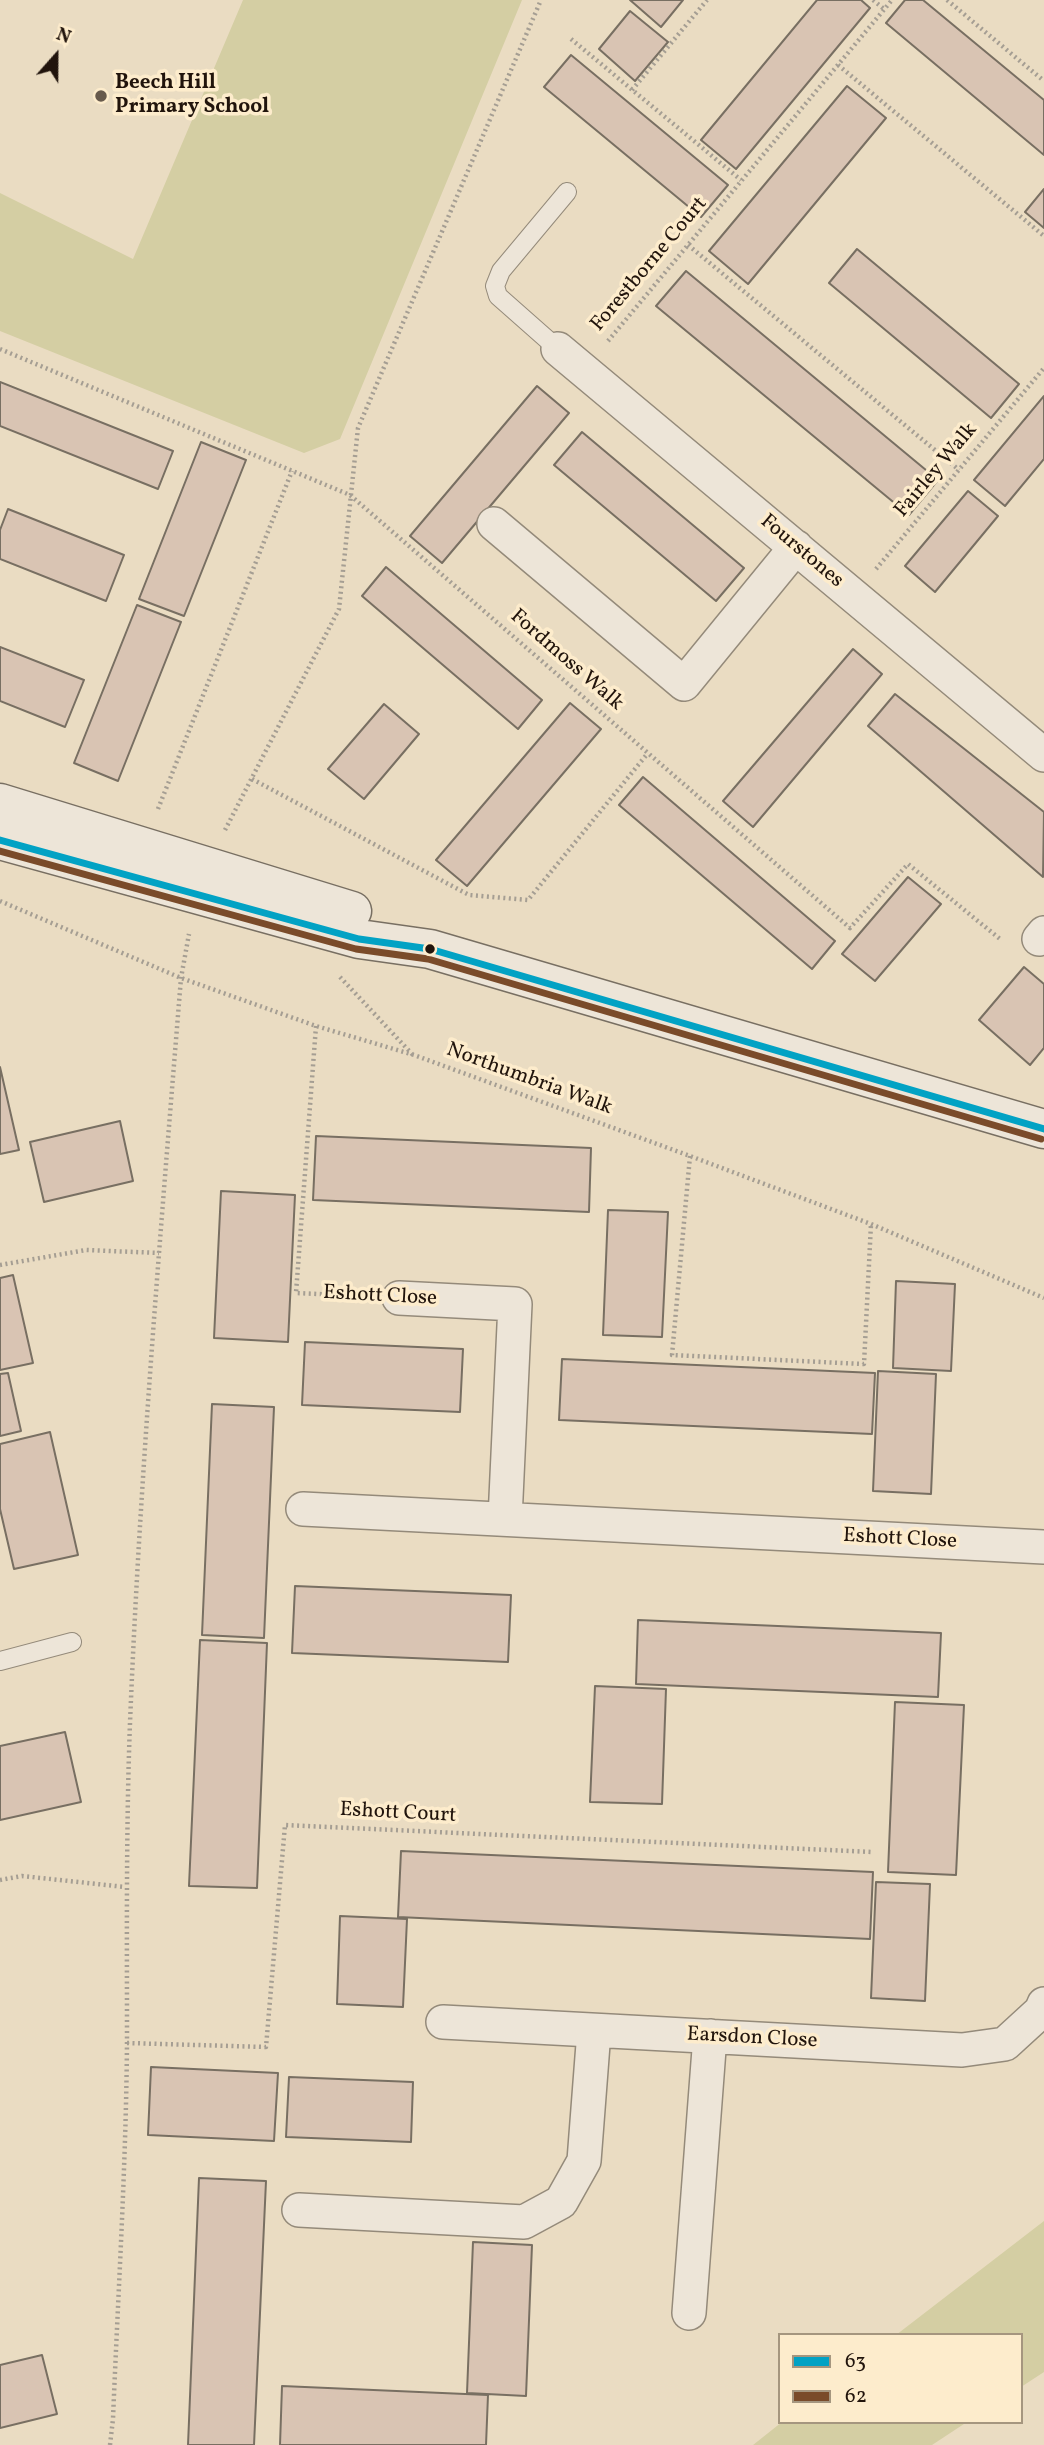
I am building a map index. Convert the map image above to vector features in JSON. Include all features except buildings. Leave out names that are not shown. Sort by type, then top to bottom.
[{"type":"street","name":"Fourstones","points":[[558,349],[1044,755]]},
{"type":"street","points":[[494,524],[684,684],[796,547]]},
{"type":"street","points":[[0,803],[369,916],[430,949]]},
{"type":"street","points":[[0,840],[359,939],[430,949],[1044,1129]]},
{"type":"street","name":"Eshott Close","points":[[399,1298],[515,1304],[505,1519]]},
{"type":"street","name":"Eshott Close","points":[[303,1509],[1044,1547]]},
{"type":"street","name":"Earsdon Close","points":[[443,2022],[962,2050],[1005,2044],[1041,2011],[1044,2004]]},
{"type":"street","points":[[299,2210],[524,2222],[561,2202],[584,2161],[594,2031]]},
{"type":"street","points":[[689,2313],[710,2036]]},
{"type":"lane","points":[[558,349],[498,296],[495,286],[502,271],[567,192]]},
{"type":"lane","points":[[0,1661],[72,1642]]},
{"type":"path","points":[[221,836],[339,609],[358,428],[541,0]]},
{"type":"path","points":[[632,90],[708,0]]},
{"type":"path","points":[[873,0],[884,9]]},
{"type":"path","name":"Forestborne Court","points":[[583,370],[892,0]]},
{"type":"path","points":[[947,0],[1044,81]]},
{"type":"path","points":[[571,39],[741,180]]},
{"type":"path","points":[[838,65],[1044,236]]},
{"type":"path","points":[[688,245],[959,470]]},
{"type":"path","name":"Fordmoss Walk","points":[[0,349],[350,495],[850,928],[908,864],[1002,941]]},
{"type":"path","name":"Fairley Walk","points":[[854,595],[1044,368]]},
{"type":"path","points":[[153,822],[292,471]]},
{"type":"path","points":[[252,779],[469,895],[528,900],[648,753]]},
{"type":"path","name":"Northumbria Walk","points":[[0,901],[181,978],[316,1026],[414,1055],[690,1156],[871,1224],[1044,1297]]},
{"type":"path","points":[[110,2445],[127,2043],[125,1887],[130,1722],[159,1252],[181,978],[190,928]]},
{"type":"path","name":"Eshott Close","points":[[316,1026],[296,1293],[399,1298]]},
{"type":"path","points":[[690,1156],[671,1355],[864,1364],[871,1224]]},
{"type":"path","points":[[0,1265],[86,1250],[159,1252]]},
{"type":"path","name":"Eshott Court","points":[[127,2043],[266,2047],[285,1825],[872,1852]]},
{"type":"path","points":[[0,1880],[22,1876],[125,1887]]},
{"type":"shaded area","points":[[243,0],[522,0],[340,439],[304,453],[0,331],[0,193],[133,259]]},
{"type":"shaded area","points":[[1044,2221],[1044,2372],[1023,2386],[1023,2333],[899,2333]]},
{"type":"shaded area","points":[[779,2424],[964,2424],[932,2445],[753,2445]]},
{"type":"transit line","name":"63","points":[[0,840],[359,939],[430,949],[1044,1129]]},
{"type":"transit line","name":"62","points":[[0,851],[356,949],[428,959],[1041,1139]]},
{"type":"place","name":"Beech Hill Primary School","points":[[101,96]]}]
